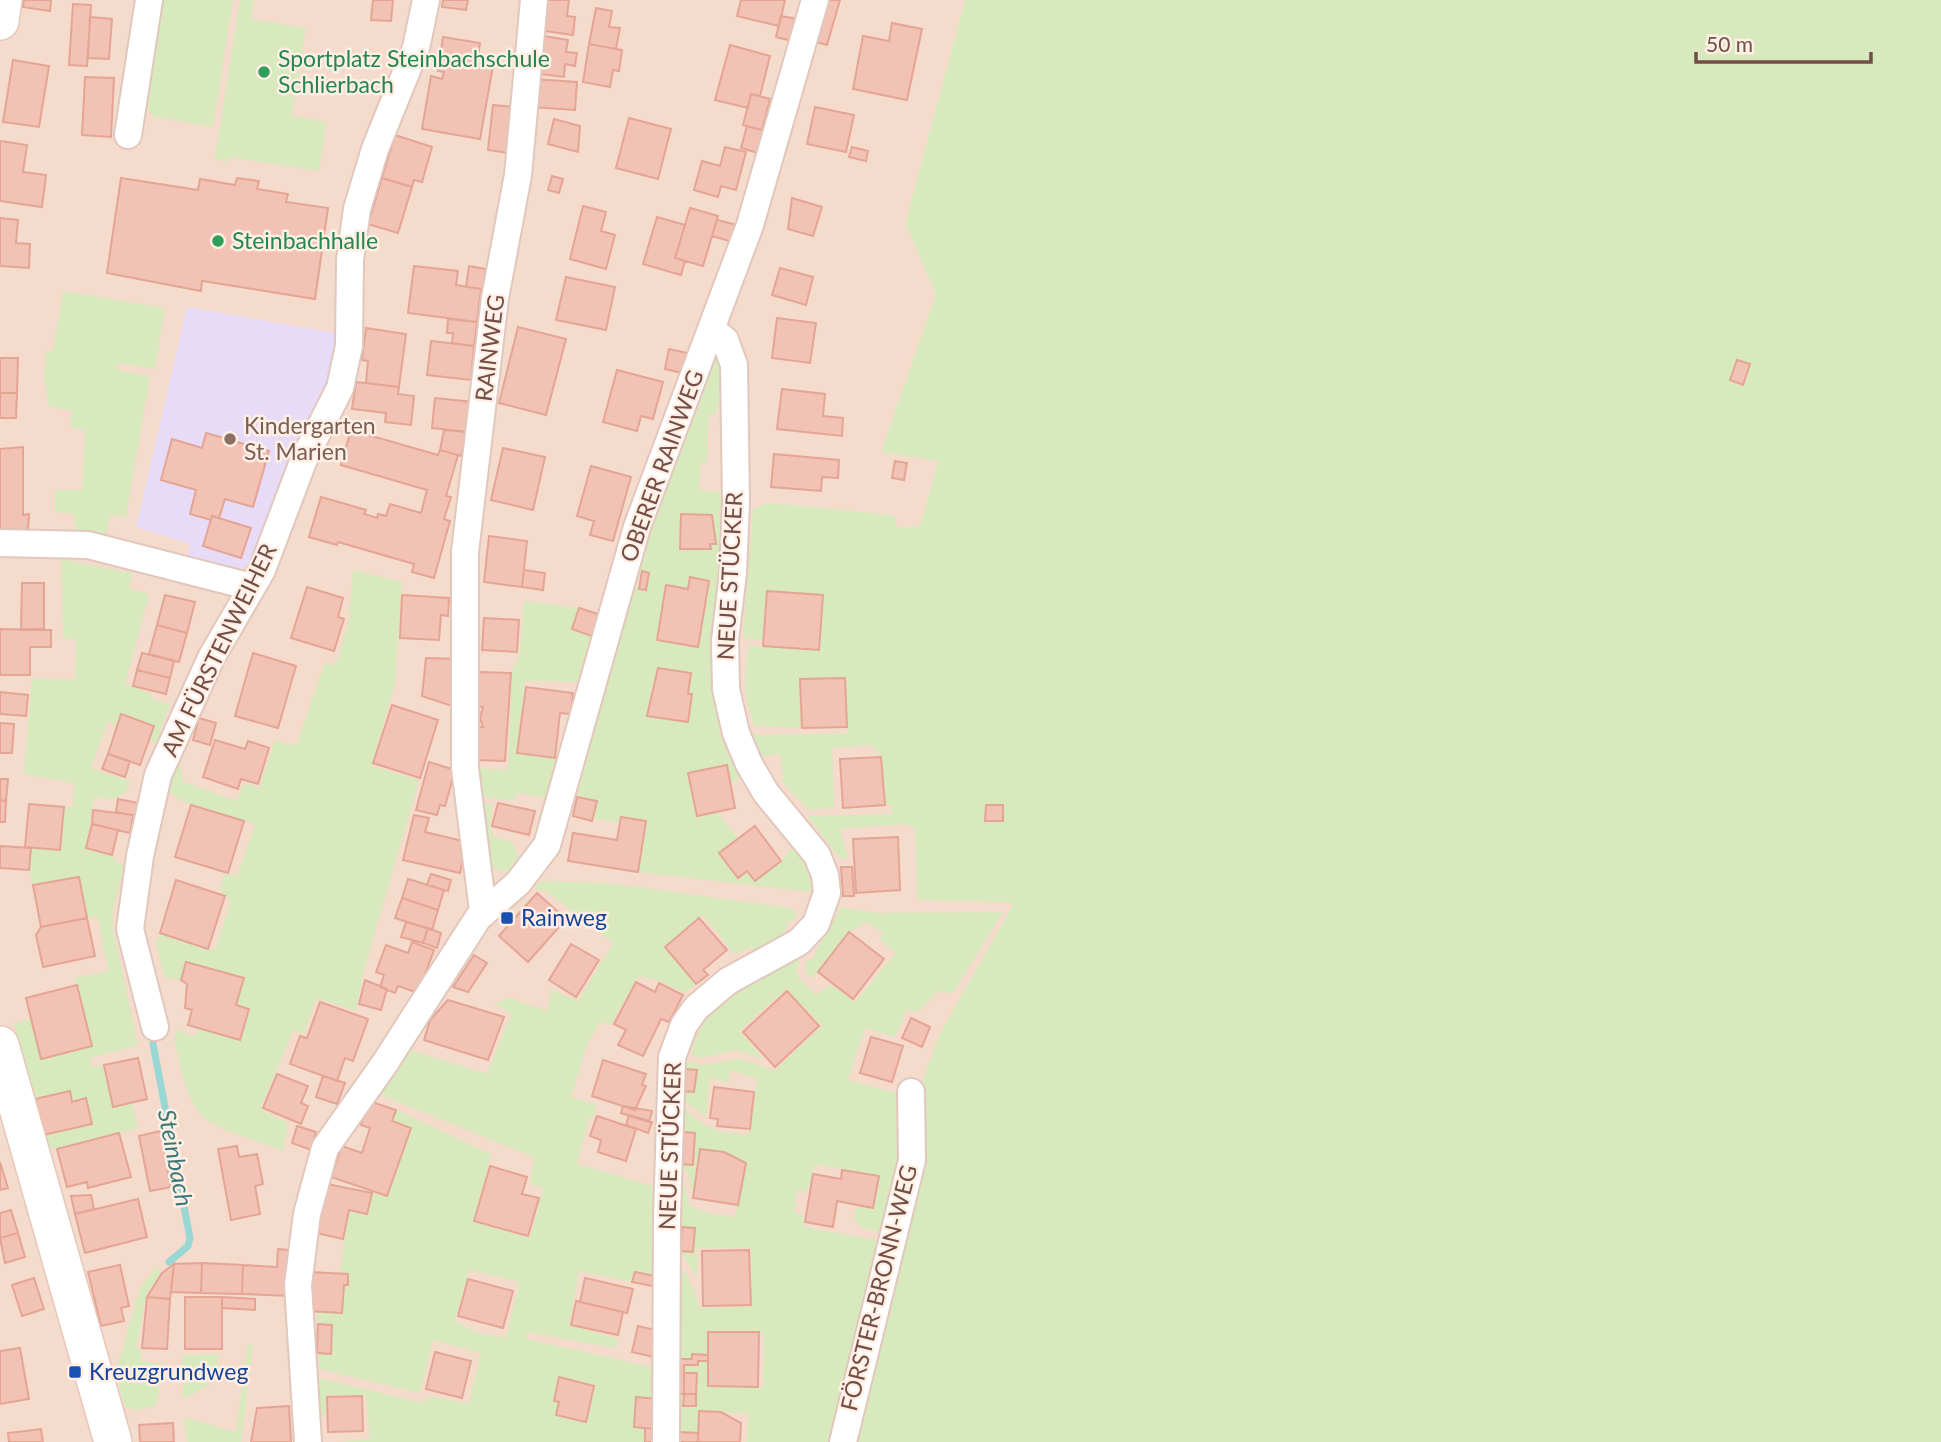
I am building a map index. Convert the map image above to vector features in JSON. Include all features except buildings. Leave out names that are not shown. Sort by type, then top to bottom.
[{"type":"main road","points":[[0,21],[3,0]]},
{"type":"main road","points":[[0,1045],[113,1442]]},
{"type":"street","points":[[128,135],[149,0]]},
{"type":"street","name":"AM FÜRSTENWEIHER","points":[[155,1027],[130,929],[143,843],[158,775],[211,658],[271,549],[304,459],[340,388],[349,346],[352,235],[359,200],[375,149],[416,48],[426,0]]},
{"type":"street","name":"RAINWEG","points":[[483,911],[465,768],[465,552],[495,298],[518,176],[534,0]]},
{"type":"street","name":"OBERER RAINWEG","points":[[483,911],[530,870],[551,837],[637,527],[713,330],[750,225],[815,0]]},
{"type":"street","name":"NEUE STÜCKER","points":[[666,1442],[671,1057],[684,1025],[696,1008],[728,981],[799,942],[816,924],[827,893],[825,875],[817,855],[756,778],[741,747],[731,713],[724,654],[735,536],[734,365],[725,340],[713,330]]},
{"type":"street","points":[[0,543],[88,545],[252,587]]},
{"type":"street","points":[[308,1442],[298,1285],[307,1214],[320,1162],[335,1131],[385,1063],[483,911]]},
{"type":"street","name":"FÖRSTER-BRONN-WEG","points":[[843,1442],[909,1171],[914,1140],[911,1092]]},
{"type":"shaded area","points":[[0,0],[965,0],[905,224],[936,294],[881,452],[938,460],[920,526],[897,527],[894,515],[768,503],[753,510],[749,575],[841,586],[1013,905],[940,1033],[876,1325],[769,1442],[0,1442]]},
{"type":"shaded area","name":"Kindergarten St. Marien","points":[[187,307],[336,333],[328,377],[317,413],[250,563],[242,569],[187,557],[190,544],[136,527]]},
{"type":"green space","points":[[159,0],[233,0],[213,127],[154,117],[142,102]]},
{"type":"green space","name":"Sportplatz Steinbachschule Schlierbach","points":[[240,0],[254,0],[251,19],[306,28],[292,116],[327,122],[319,171],[229,157],[228,162],[215,159]]},
{"type":"green space","points":[[965,0],[1941,0],[1941,1442],[746,1442],[749,1414],[700,1411],[698,1433],[679,1432],[684,1365],[697,1365],[698,1361],[708,1361],[708,1386],[763,1388],[764,1333],[708,1332],[708,1355],[678,1359],[678,1261],[695,1291],[699,1308],[752,1307],[751,1248],[697,1248],[697,1278],[680,1251],[678,1177],[682,1178],[690,1206],[711,1214],[735,1217],[746,1163],[724,1152],[700,1149],[693,1198],[688,1172],[680,1169],[682,1133],[678,1123],[679,1104],[701,1122],[718,1131],[749,1135],[757,1079],[729,1070],[729,1082],[710,1078],[706,1117],[681,1099],[687,1062],[703,1065],[739,1058],[774,1071],[822,1026],[786,989],[739,1031],[764,1059],[736,1050],[701,1058],[691,1055],[698,1034],[708,1017],[738,990],[809,947],[800,958],[796,974],[816,995],[831,985],[855,1002],[896,953],[880,940],[883,933],[866,922],[849,932],[813,978],[805,972],[806,961],[813,959],[840,907],[878,913],[1003,912],[953,993],[939,991],[918,1012],[907,1009],[895,1037],[865,1028],[848,1080],[900,1094],[908,1142],[903,1178],[884,1233],[860,1227],[854,1218],[857,1207],[874,1209],[880,1176],[815,1164],[807,1192],[797,1191],[794,1212],[804,1216],[804,1227],[886,1242],[864,1321],[876,1325],[916,1172],[919,1090],[940,1033],[1013,905],[1006,902],[917,900],[915,829],[906,824],[840,829],[848,858],[840,858],[807,816],[892,814],[891,805],[885,805],[881,757],[871,745],[832,748],[834,808],[808,810],[783,783],[780,754],[757,756],[752,735],[848,733],[845,678],[801,679],[802,728],[755,726],[746,687],[749,646],[819,649],[823,595],[767,591],[764,640],[743,638],[753,509],[768,503],[894,515],[897,527],[920,526],[938,461],[881,452],[936,294],[905,224]]},
{"type":"green space","points":[[63,291],[165,308],[155,369],[116,363],[116,369],[150,377],[126,517],[110,515],[106,537],[76,532],[73,514],[55,512],[55,490],[82,490],[85,430],[70,427],[72,411],[49,406],[44,378],[46,351],[53,352]]},
{"type":"green space","points":[[714,357],[723,361],[723,395],[719,398],[716,414],[709,414],[707,462],[701,462],[699,490],[723,492],[722,556],[711,652],[711,686],[721,737],[740,778],[730,784],[726,765],[688,773],[697,816],[717,812],[738,838],[719,853],[738,877],[747,871],[755,880],[781,861],[793,846],[811,875],[811,892],[638,872],[645,821],[622,817],[620,823],[593,818],[596,801],[577,797],[631,588],[639,588],[641,547],[691,416],[698,412],[700,392]],"holes":[[[681,514],[712,515],[716,543],[710,544],[710,549],[680,549]],[[666,586],[688,589],[698,647],[658,640]],[[658,668],[691,673],[688,694],[692,695],[688,722],[647,716],[651,687],[655,687]]]},
{"type":"green space","points":[[61,559],[132,573],[129,588],[149,594],[125,684],[153,694],[152,700],[170,704],[156,743],[149,741],[154,727],[121,715],[117,725],[108,721],[91,768],[130,781],[128,789],[116,799],[94,797],[86,848],[112,855],[115,861],[125,865],[113,909],[113,928],[138,1045],[90,1058],[93,1067],[104,1065],[113,1106],[132,1103],[138,1128],[57,1149],[47,1147],[43,1135],[85,1098],[72,1102],[70,1091],[35,1099],[14,1024],[31,1018],[41,1058],[92,1046],[74,978],[108,971],[97,916],[87,918],[33,885],[29,870],[31,848],[60,850],[64,807],[73,807],[74,783],[24,774],[32,678],[75,680],[76,640],[63,638]]},
{"type":"green space","points":[[353,570],[402,582],[395,683],[372,766],[419,780],[364,970],[356,1011],[316,998],[304,1034],[294,1029],[260,1109],[288,1123],[283,1151],[213,1124],[198,1112],[186,1086],[174,1039],[178,1030],[194,1036],[198,1028],[240,1040],[248,1009],[236,1005],[244,978],[187,962],[181,980],[164,977],[156,942],[160,933],[215,950],[231,901],[220,891],[224,874],[237,876],[255,825],[196,806],[165,788],[180,754],[182,781],[236,801],[244,783],[259,788],[275,740],[296,746],[325,662],[336,666],[349,619]]},
{"type":"green space","points":[[524,601],[579,608],[572,629],[594,637],[582,682],[525,681],[517,753],[561,759],[551,799],[518,793],[513,801],[477,796],[476,768],[508,770],[512,671],[520,655]]},
{"type":"green space","points":[[478,801],[492,804],[490,827],[494,837],[513,842],[521,866],[504,871],[488,863]]},
{"type":"green space","points":[[541,881],[607,883],[791,908],[798,916],[788,923],[783,936],[756,952],[751,947],[735,955],[703,915],[665,947],[696,984],[684,993],[660,981],[639,976],[611,1024],[600,1022],[588,1043],[571,1097],[597,1105],[593,1118],[589,1117],[577,1164],[656,1187],[655,1276],[635,1272],[632,1282],[579,1271],[569,1325],[618,1339],[615,1348],[527,1332],[526,1339],[656,1368],[657,1399],[636,1397],[645,1428],[645,1441],[651,1442],[340,1442],[370,1439],[366,1396],[328,1395],[325,1415],[317,1415],[314,1377],[423,1403],[429,1396],[469,1404],[481,1353],[433,1340],[420,1393],[319,1369],[317,1311],[342,1312],[344,1285],[348,1285],[348,1275],[340,1274],[349,1210],[367,1213],[372,1193],[387,1196],[411,1128],[392,1121],[396,1110],[491,1154],[474,1222],[530,1238],[544,1188],[530,1184],[534,1157],[383,1096],[380,1088],[409,1050],[487,1074],[511,1014],[495,1003],[510,998],[547,1011],[551,989],[578,1001],[613,943],[546,891],[535,889]],"holes":[[[469,1270],[519,1282],[506,1338],[478,1333],[455,1321]],[[559,1378],[594,1386],[586,1422],[556,1415],[559,1402],[554,1400]]]},
{"type":"green space","points":[[157,1267],[162,1273],[147,1293],[136,1347],[142,1351],[141,1361],[164,1365],[156,1406],[136,1410],[125,1407],[115,1375],[140,1288]]},
{"type":"green space","points":[[248,1344],[253,1345],[241,1442],[187,1442],[184,1417],[236,1432]]},
{"type":"green space","points":[[218,1354],[219,1379],[183,1399],[182,1355]]},
{"type":"waterway","name":"Steinbach","points":[[153,1044],[190,1238],[188,1246],[169,1262]]},
{"type":"place","name":"Sportplatz Steinbachschule Schlierbach","points":[[264,72]]},
{"type":"place","name":"Steinbachhalle","points":[[218,241]]},
{"type":"place","name":"Kindergarten St. Marien","points":[[230,439]]},
{"type":"place","name":"Rainweg","points":[[507,918]]},
{"type":"place","name":"Kreuzgrundweg","points":[[75,1372]]}]
